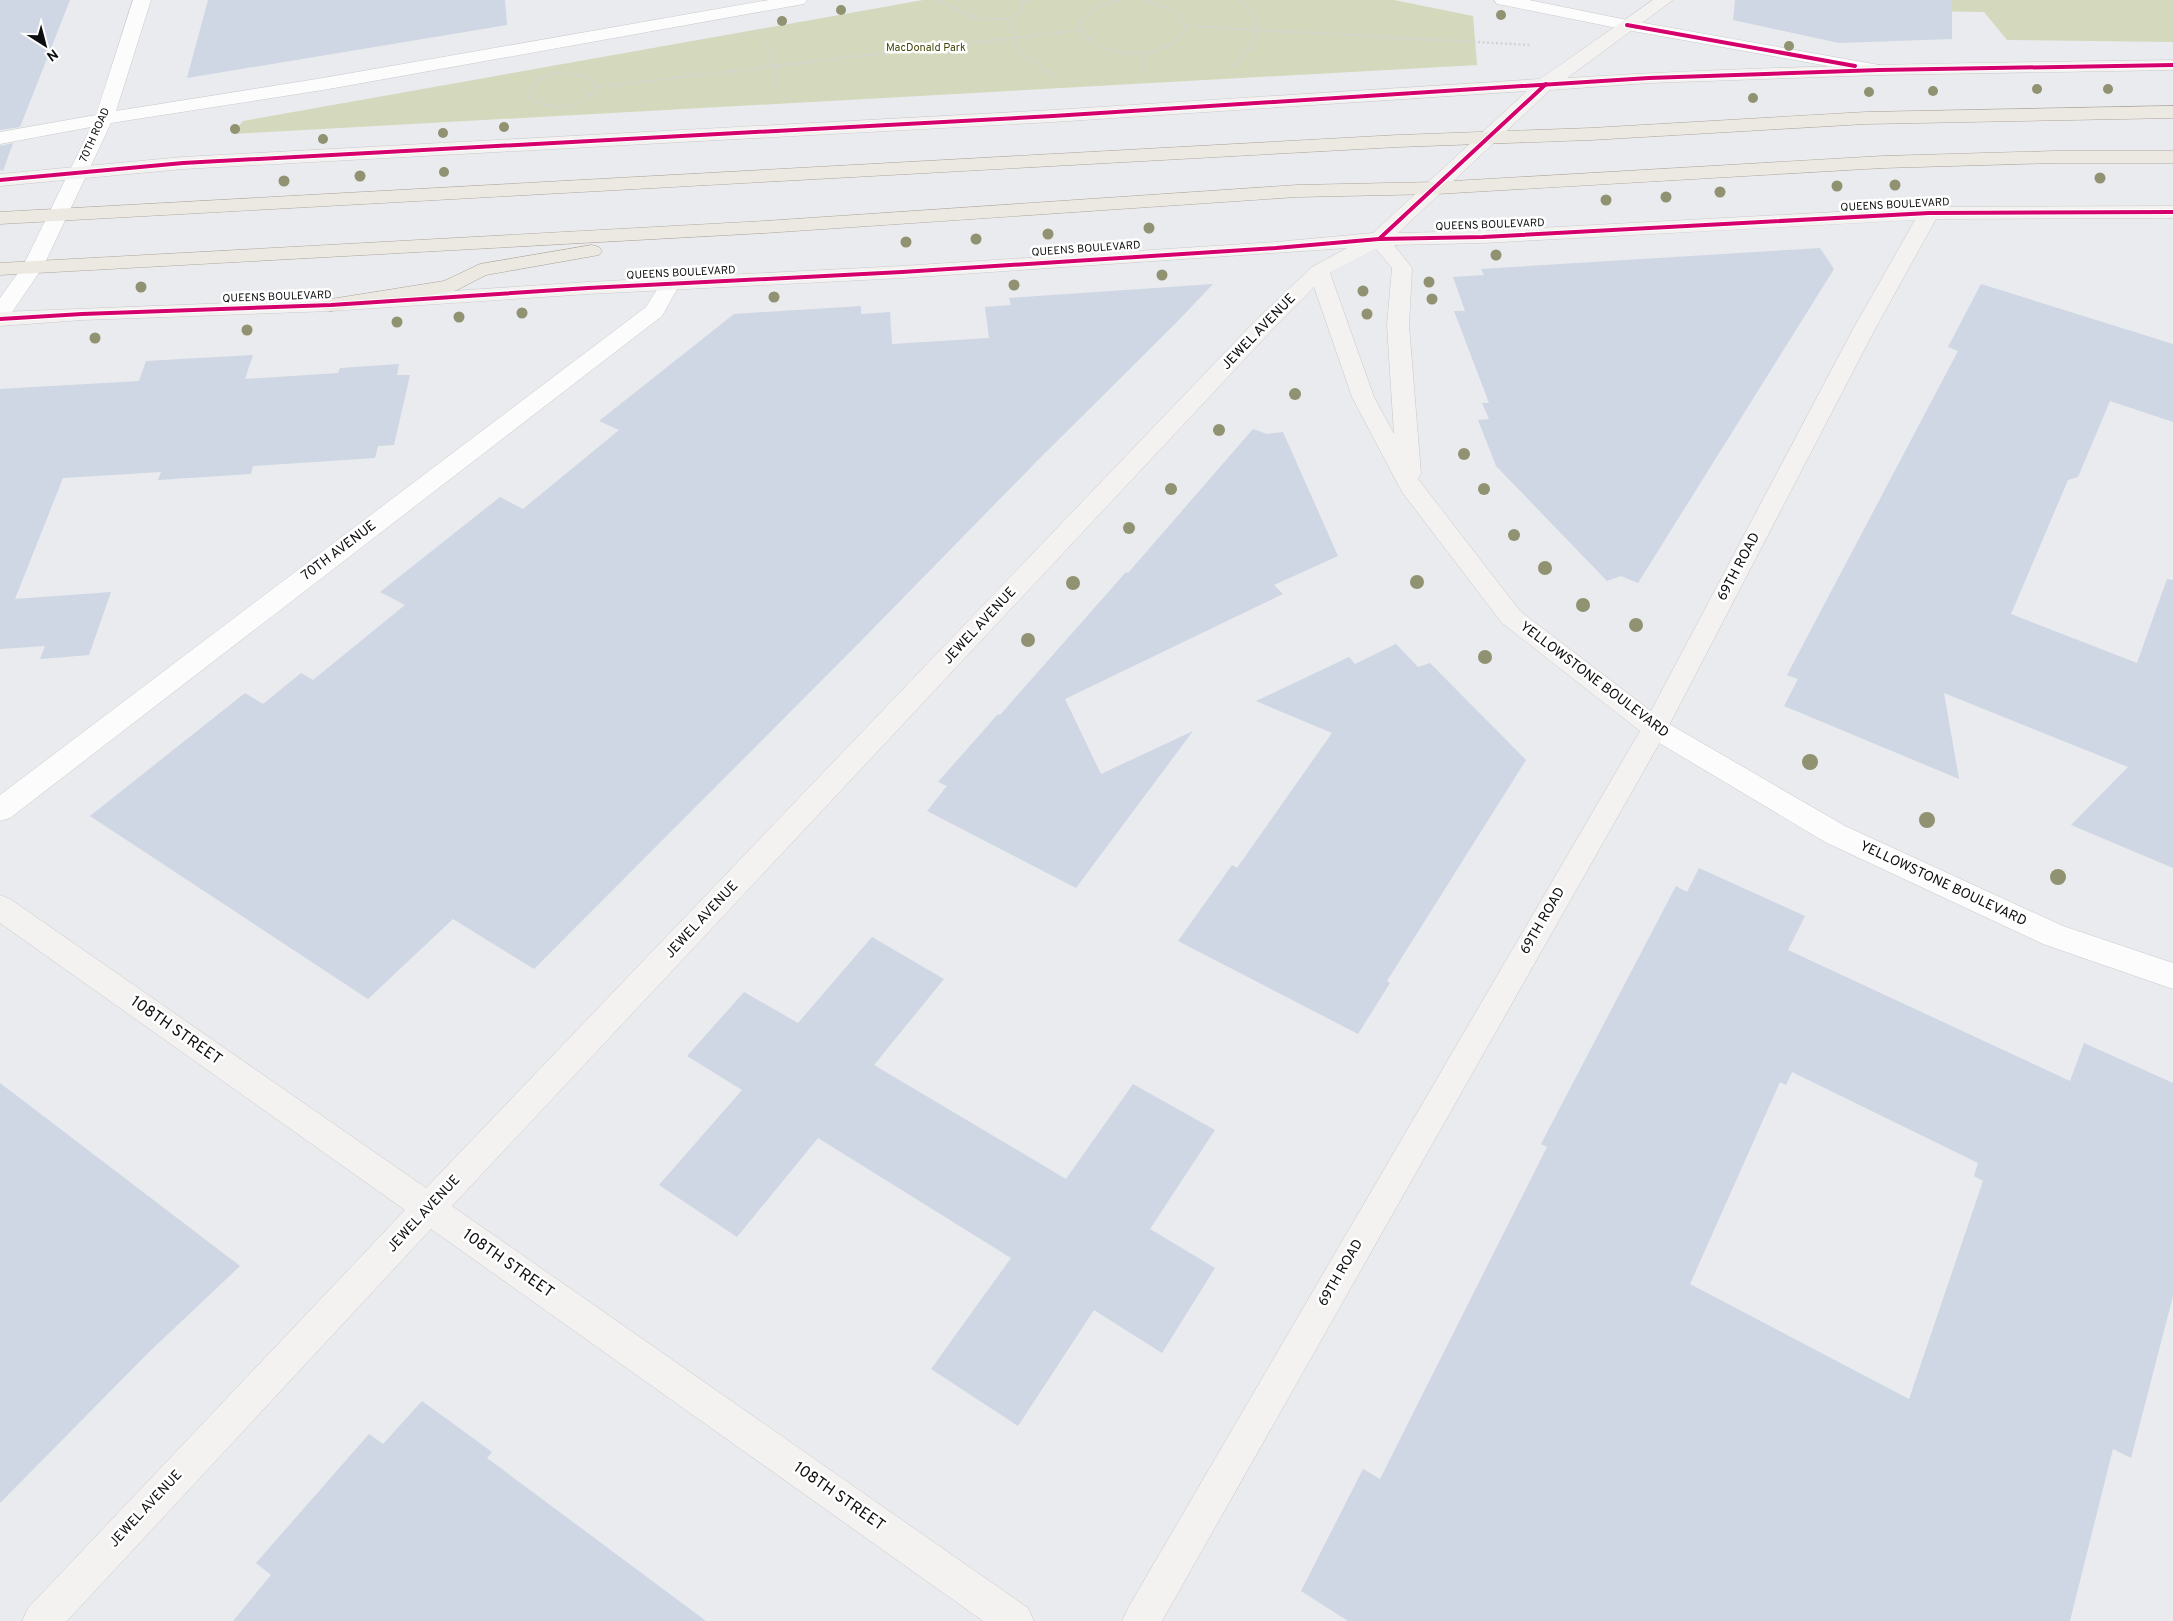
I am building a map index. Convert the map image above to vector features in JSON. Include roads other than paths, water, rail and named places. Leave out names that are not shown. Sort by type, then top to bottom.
[{"type":"main road","points":[[0,218],[1388,142],[1866,118],[2173,112]]},
{"type":"main road","points":[[0,269],[721,229],[1297,191],[1436,188],[1883,162],[2055,157],[2173,157]]},
{"type":"main road","points":[[330,305],[450,286],[480,270],[721,229]]},
{"type":"street","name":"70TH ROAD","points":[[0,314],[33,267],[104,118],[142,0]]},
{"type":"street","points":[[690,0],[693,19]]},
{"type":"street","points":[[0,138],[104,118],[323,84],[798,0]]},
{"type":"street","points":[[1503,0],[1627,25],[1879,70]]},
{"type":"street","points":[[1410,486],[1399,334],[1402,268],[1378,239],[1436,188],[1546,84],[1664,0]]},
{"type":"street","points":[[0,180],[183,163],[754,133],[1649,78],[1879,70],[2173,65]]},
{"type":"street","name":"QUEENS BOULEVARD","points":[[0,319],[82,314],[330,305],[588,288],[912,271],[1276,248],[1378,239],[1483,237],[1929,213],[2173,212]]},
{"type":"street","name":"69TH ROAD","points":[[1141,1621],[1655,728],[1863,331],[1929,213]]},
{"type":"street","name":"JEWEL AVENUE","points":[[41,1621],[1263,326],[1319,271],[1378,239]]},
{"type":"street","name":"YELLOWSTONE BOULEVARD","points":[[1319,271],[1363,397],[1410,486],[1511,617],[1655,728],[1835,834],[2053,935],[2173,976]]},
{"type":"street","name":"70TH AVENUE","points":[[0,810],[654,311],[670,284]]},
{"type":"street","name":"108TH STREET","points":[[0,908],[1015,1621]]},
{"type":"park label","name":"MacDonald Park","points":[[926,48]]}]
